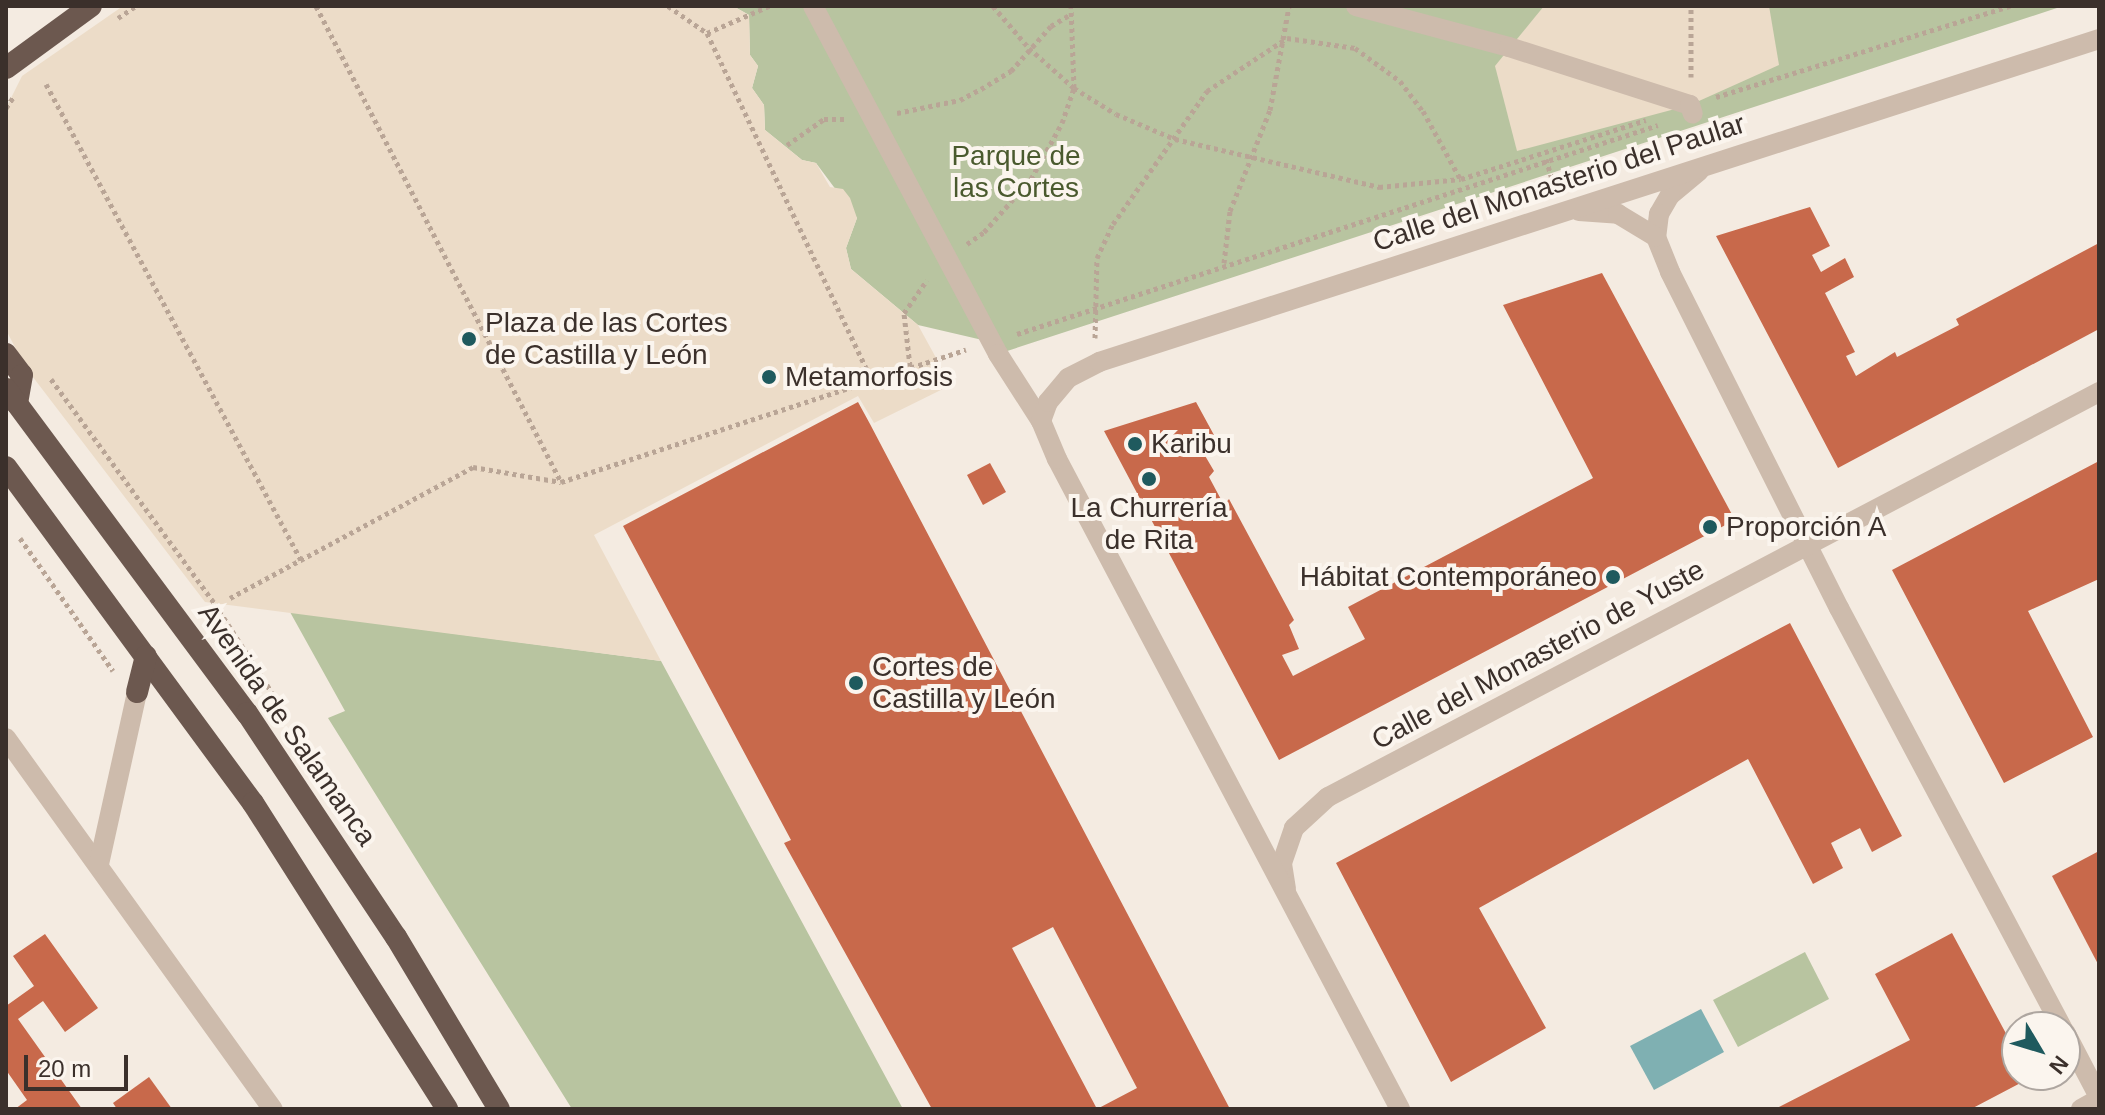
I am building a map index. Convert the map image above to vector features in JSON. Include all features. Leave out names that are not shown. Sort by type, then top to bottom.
[{"type":"highway","points":[[6,68],[91,6]]},
{"type":"highway","points":[[6,354],[22,375],[12,396]]},
{"type":"highway","name":"Avenida de Salamanca","points":[[12,396],[247,713],[396,937],[499,1109]]},
{"type":"highway","points":[[6,467],[253,803],[447,1109]]},
{"type":"highway","points":[[137,692],[146,656]]},
{"type":"street","points":[[813,6],[992,343],[1044,411],[1288,906],[1400,1109]]},
{"type":"street","points":[[1356,6],[1509,47],[1692,110]]},
{"type":"street","name":"Calle del Monasterio del Paular","points":[[1044,411],[1068,378],[1099,362],[2099,39]]},
{"type":"street","points":[[1656,237],[1659,214],[1670,195],[1708,164]]},
{"type":"street","points":[[1562,211],[1618,214],[1656,237],[1807,546],[2054,1011]]},
{"type":"street","name":"Calle del Monasterio de Yuste","points":[[1288,906],[1282,863],[1294,828],[1328,797],[2099,392]]},
{"type":"street","points":[[99,864],[137,692]]},
{"type":"street","points":[[6,738],[273,1109]]},
{"type":"street","points":[[2081,1063],[2099,1098],[2081,1109]]},
{"type":"path","points":[[316,6],[561,482]]},
{"type":"path","points":[[668,6],[707,33],[871,378]]},
{"type":"path","points":[[707,33],[769,6]]},
{"type":"path","points":[[993,6],[1029,48],[1074,88],[1116,114],[1175,139],[1379,187],[1461,179],[1692,110]]},
{"type":"path","points":[[1224,263],[1230,211],[1255,160],[1287,38],[1289,6]]},
{"type":"path","points":[[1691,6],[1692,110]]},
{"type":"path","points":[[230,598],[473,467],[561,482],[871,378],[992,343],[1224,263],[2010,6]]},
{"type":"path","points":[[787,145],[824,119],[872,119],[960,100],[1011,71],[1029,48],[1071,10]]},
{"type":"path","points":[[910,366],[904,313],[946,257],[984,232],[1031,179],[1062,123],[1074,88],[1071,10]]},
{"type":"path","points":[[1099,362],[1094,307],[1097,258],[1113,224],[1207,91],[1287,38],[1355,48],[1400,81],[1423,111],[1464,186]]},
{"type":"path","points":[[46,84],[301,560]]},
{"type":"green space","name":"Parque de las Cortes","points":[[733,6],[2063,6],[998,354],[991,342],[918,325],[851,269],[846,248],[857,218],[816,163],[802,160],[765,130],[764,105],[752,88],[758,66],[750,55],[749,15]]},
{"type":"green space","points":[[290,612],[661,661],[903,1109],[572,1109],[328,718],[345,711]]},
{"type":"green space","points":[[1805,952],[1829,999],[1738,1047],[1713,1000]]},
{"type":"shaded area","name":"Plaza de las Cortes de Castilla y León","points":[[123,6],[733,6],[749,15],[750,55],[758,66],[752,88],[764,105],[765,130],[802,160],[816,163],[830,187],[843,189],[850,198],[857,218],[846,248],[851,269],[918,325],[951,385],[874,423],[858,396],[594,535],[661,661],[205,602],[26,368],[6,330],[6,108],[22,76]]},
{"type":"shaded area","points":[[1544,6],[1769,6],[1779,65],[1690,105],[1517,151],[1495,66]]},
{"type":"water","points":[[1701,1009],[1724,1052],[1654,1090],[1630,1046]]},
{"type":"building","points":[[1810,207],[1830,246],[1812,255],[1821,272],[1845,258],[1854,277],[1825,293],[1855,352],[1846,356],[1856,376],[1895,352],[1897,357],[1959,325],[1956,319],[2099,243],[2099,329],[1838,468],[1716,236]]},
{"type":"building","points":[[1602,273],[1735,520],[1279,760],[1104,431],[1196,402],[1220,446],[1204,454],[1214,471],[1209,477],[1224,505],[1229,499],[1294,620],[1289,625],[1299,649],[1282,655],[1293,676],[1365,639],[1348,607],[1593,478],[1503,305]]},
{"type":"building","name":"Cortes de Castilla y León","points":[[858,402],[1230,1109],[1097,1109],[932,1109],[784,843],[791,840],[623,526]],"holes":[[[1053,927],[1137,1088],[1097,1109],[1012,948]]]},
{"type":"building","points":[[2099,461],[2099,579],[2028,611],[2093,737],[2004,783],[1892,570]]},
{"type":"building","points":[[990,463],[1006,492],[983,505],[967,475]]},
{"type":"building","points":[[1790,623],[1902,836],[1872,852],[1860,828],[1831,843],[1843,868],[1813,884],[1748,759],[1479,908],[1546,1028],[1451,1082],[1336,863]]},
{"type":"building","points":[[2099,851],[2099,966],[2052,876]]},
{"type":"building","points":[[1952,933],[2001,1024],[2001,1091],[2005,1091],[1971,1109],[1775,1109],[1910,1040],[1875,974]]},
{"type":"building","points":[[45,934],[98,1008],[65,1032],[43,1001],[18,1019],[82,1109],[15,1109],[27,1100],[6,1070],[6,1006],[34,986],[13,956]]},
{"type":"building","points":[[149,1077],[172,1109],[117,1109],[113,1103]]},
{"type":"place","name":"Plaza de las Cortes de Castilla y León","points":[[469,339]]},
{"type":"place","name":"Metamorfosis","points":[[769,377]]},
{"type":"place","name":"Karibu","points":[[1135,444]]},
{"type":"place","name":"La Churrería de Rita","points":[[1149,479]]},
{"type":"place","name":"Proporción A","points":[[1710,527]]},
{"type":"place","name":"Hábitat Contemporáneo","points":[[1613,577]]},
{"type":"place","name":"Cortes de Castilla y León","points":[[856,683]]}]
